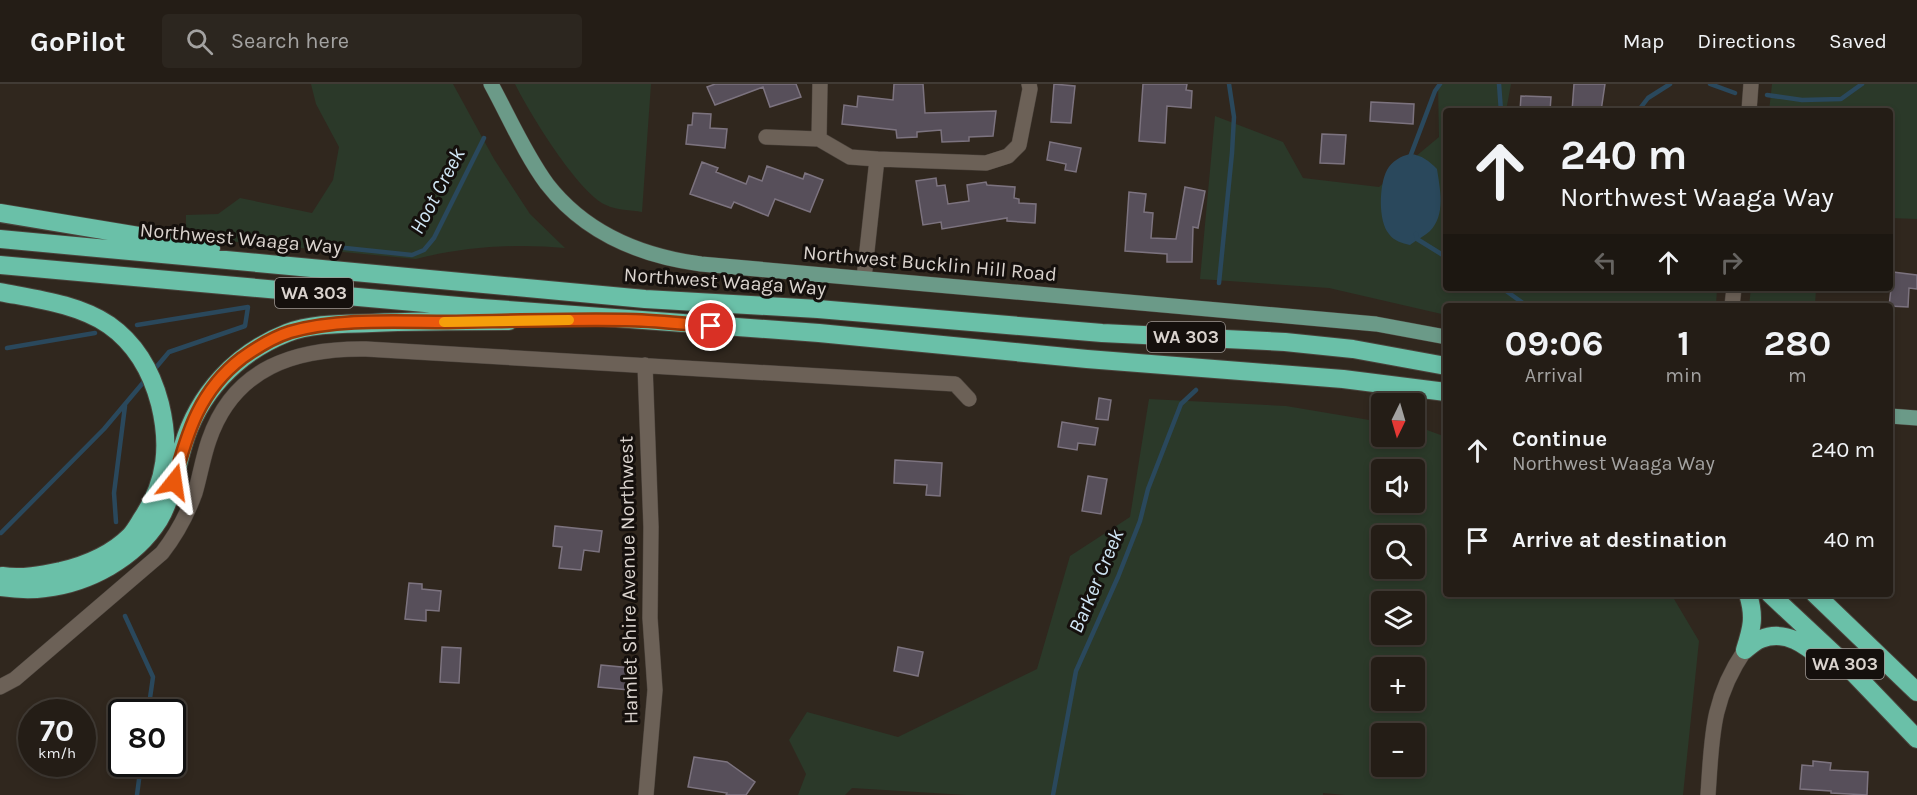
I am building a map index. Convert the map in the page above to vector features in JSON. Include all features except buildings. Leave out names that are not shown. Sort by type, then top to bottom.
[{"type":"highway","points":[[0,213],[327,268]]},
{"type":"highway","name":"Northwest Waaga Way","points":[[0,239],[645,299],[818,309],[1102,333],[1285,342],[1353,349],[1443,365]]},
{"type":"highway","name":"WA 303","points":[[0,265],[627,320],[819,333],[1087,359],[1343,379],[1443,392]]},
{"type":"highway","points":[[0,292],[72,308],[110,326],[134,348],[153,378],[167,436],[165,466],[152,502],[130,536],[102,557],[76,567],[43,575],[10,577],[0,575]]},
{"type":"highway","points":[[0,587],[45,589],[82,580],[110,567],[140,543],[159,519],[174,482],[191,422],[205,398],[225,372],[244,357],[288,333],[348,323],[627,320]]},
{"type":"highway","points":[[1744,650],[1753,625],[1753,607],[1749,597]]},
{"type":"highway","name":"WA 303","points":[[1773,597],[1846,665],[1917,739]]},
{"type":"highway","name":"WA 303","points":[[1818,597],[1917,692]]},
{"type":"highway","points":[[1744,650],[1761,639],[1780,635],[1802,643],[1887,710]]},
{"type":"main road","name":"Northwest Bucklin Hill Road","points":[[491,84],[535,166],[548,184],[577,215],[622,243],[651,255],[675,261],[1366,323],[1443,336]]},
{"type":"main road","points":[[1893,416],[1917,418]]},
{"type":"street","points":[[819,139],[820,84]]},
{"type":"street","points":[[766,137],[819,139],[850,157],[986,163],[1008,156],[1019,145],[1029,84]]},
{"type":"street","points":[[1749,108],[1751,84]]},
{"type":"street","points":[[864,278],[877,159]]},
{"type":"street","points":[[0,687],[15,679],[162,553],[180,527],[194,495],[209,440],[221,414],[232,398],[267,367],[287,358],[337,348],[645,365],[955,384],[969,399]]},
{"type":"street","name":"Hamlet Shire Avenue Northwest","points":[[645,365],[651,527],[650,618],[655,690],[646,795]]},
{"type":"street","points":[[1707,795],[1712,732],[1717,706],[1732,669],[1744,650]]},
{"type":"green space","points":[[311,84],[453,84],[494,159],[530,214],[565,248],[490,247],[416,259],[186,237],[186,215],[218,214],[240,198],[312,213],[333,180],[339,147],[316,104]]},
{"type":"green space","points":[[515,84],[651,84],[642,212],[606,205],[582,185],[555,150]]},
{"type":"green space","points":[[1438,84],[1511,84],[1507,108],[1443,108],[1443,291],[1717,291],[1716,303],[1443,303],[1443,314],[1329,288],[1200,279],[1215,116],[1283,142],[1303,178],[1379,187],[1439,137]]},
{"type":"green space","points":[[1772,84],[1917,84],[1917,219],[1893,218],[1893,108],[1769,108]]},
{"type":"green space","points":[[1751,291],[1816,291],[1815,303],[1749,303]]},
{"type":"green space","points":[[1149,399],[1286,406],[1371,420],[1371,447],[1425,447],[1425,430],[1443,436],[1443,597],[1673,597],[1699,641],[1683,795],[1345,795],[1323,793],[1323,795],[966,795],[852,788],[845,795],[798,795],[806,774],[789,740],[807,712],[898,737],[1037,669],[1070,556],[1130,517]]},
{"type":"water","points":[[1410,154],[1425,159],[1437,169],[1441,202],[1435,225],[1428,233],[1410,245],[1396,240],[1389,234],[1383,221],[1381,203],[1382,184],[1387,170],[1397,159]]},
{"type":"waterway","name":"Barker Creek","points":[[1219,283],[1234,117],[1229,84]]},
{"type":"waterway","points":[[1410,157],[1435,91],[1440,84]]},
{"type":"waterway","points":[[1499,84],[1501,108]]},
{"type":"waterway","points":[[1640,108],[1648,98],[1670,84]]},
{"type":"waterway","points":[[1710,84],[1735,93]]},
{"type":"waterway","points":[[1767,95],[1802,100],[1841,99],[1862,84]]},
{"type":"waterway","name":"Hoot Creek","points":[[307,244],[412,255],[424,250],[434,238],[484,138]]},
{"type":"waterway","points":[[1416,234],[1417,239],[1443,255]]},
{"type":"waterway","points":[[1506,291],[1523,303]]},
{"type":"waterway","name":"Hoot Creek","points":[[137,325],[248,307],[245,326],[169,352],[153,371]]},
{"type":"waterway","points":[[7,348],[95,333]]},
{"type":"waterway","points":[[1,533],[104,429],[147,378]]},
{"type":"waterway","name":"Barker Creek","points":[[1053,795],[1076,671],[1118,577],[1140,521],[1148,489],[1181,404],[1196,390]]},
{"type":"waterway","name":"Hoot Creek","points":[[116,522],[114,493],[125,406]]},
{"type":"waterway","name":"Hoot Creek","points":[[125,616],[153,677],[150,699]]},
{"type":"waterway","name":"Hoot Creek","points":[[137,795],[139,777]]},
{"type":"slow traffic","points":[[444,322],[569,320]]},
{"type":"route","points":[[174,482],[191,422],[205,398],[225,372],[244,357],[288,333],[348,323],[389,322],[627,320],[711,326]]}]
